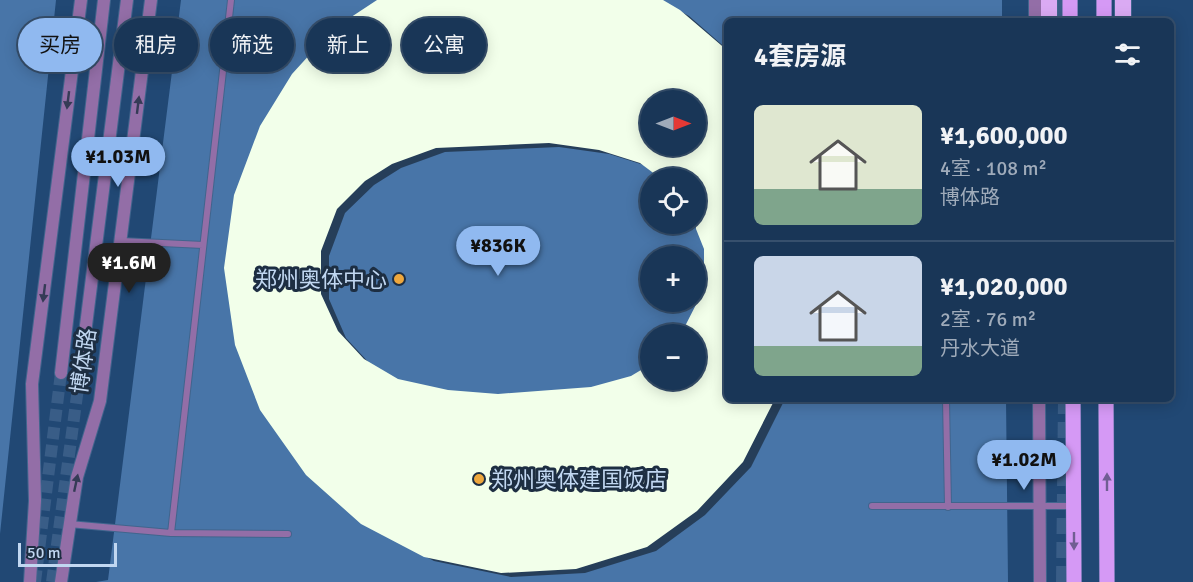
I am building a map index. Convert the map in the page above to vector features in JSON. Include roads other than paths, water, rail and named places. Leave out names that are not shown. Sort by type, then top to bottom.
[{"type":"highway","points":[[1049,0],[1049,18]]},
{"type":"highway","points":[[1124,0],[1124,18]]},
{"type":"main road","points":[[1070,0],[1070,18]]},
{"type":"main road","points":[[1104,0],[1104,18]]},
{"type":"main road","points":[[1073,402],[1074,582]]},
{"type":"main road","points":[[1106,402],[1107,582]]},
{"type":"street","name":"博体路","points":[[30,582],[35,501],[32,384],[81,0]]},
{"type":"street","points":[[61,373],[104,0]]},
{"type":"street","points":[[80,373],[127,0]]},
{"type":"street","name":"博体路","points":[[61,582],[77,477],[100,401],[151,0]]},
{"type":"street","points":[[1035,0],[1035,18]]},
{"type":"street","points":[[1039,402],[1040,582]]},
{"type":"lane","points":[[171,533],[231,0]]},
{"type":"lane","points":[[120,241],[203,245]]},
{"type":"lane","points":[[946,402],[948,507]]},
{"type":"lane","points":[[872,506],[1074,506]]},
{"type":"lane","points":[[69,524],[171,533],[288,534]]},
{"type":"tunnel","points":[[1060,0],[1060,18]]},
{"type":"tunnel","points":[[35,582],[61,373]]},
{"type":"tunnel","points":[[52,582],[80,373]]},
{"type":"tunnel","points":[[1064,582],[1066,402]]},
{"type":"place","name":"郑州奥体中心","points":[[399,279]]},
{"type":"place","name":"郑州奥体建国饭店","points":[[479,479]]}]
